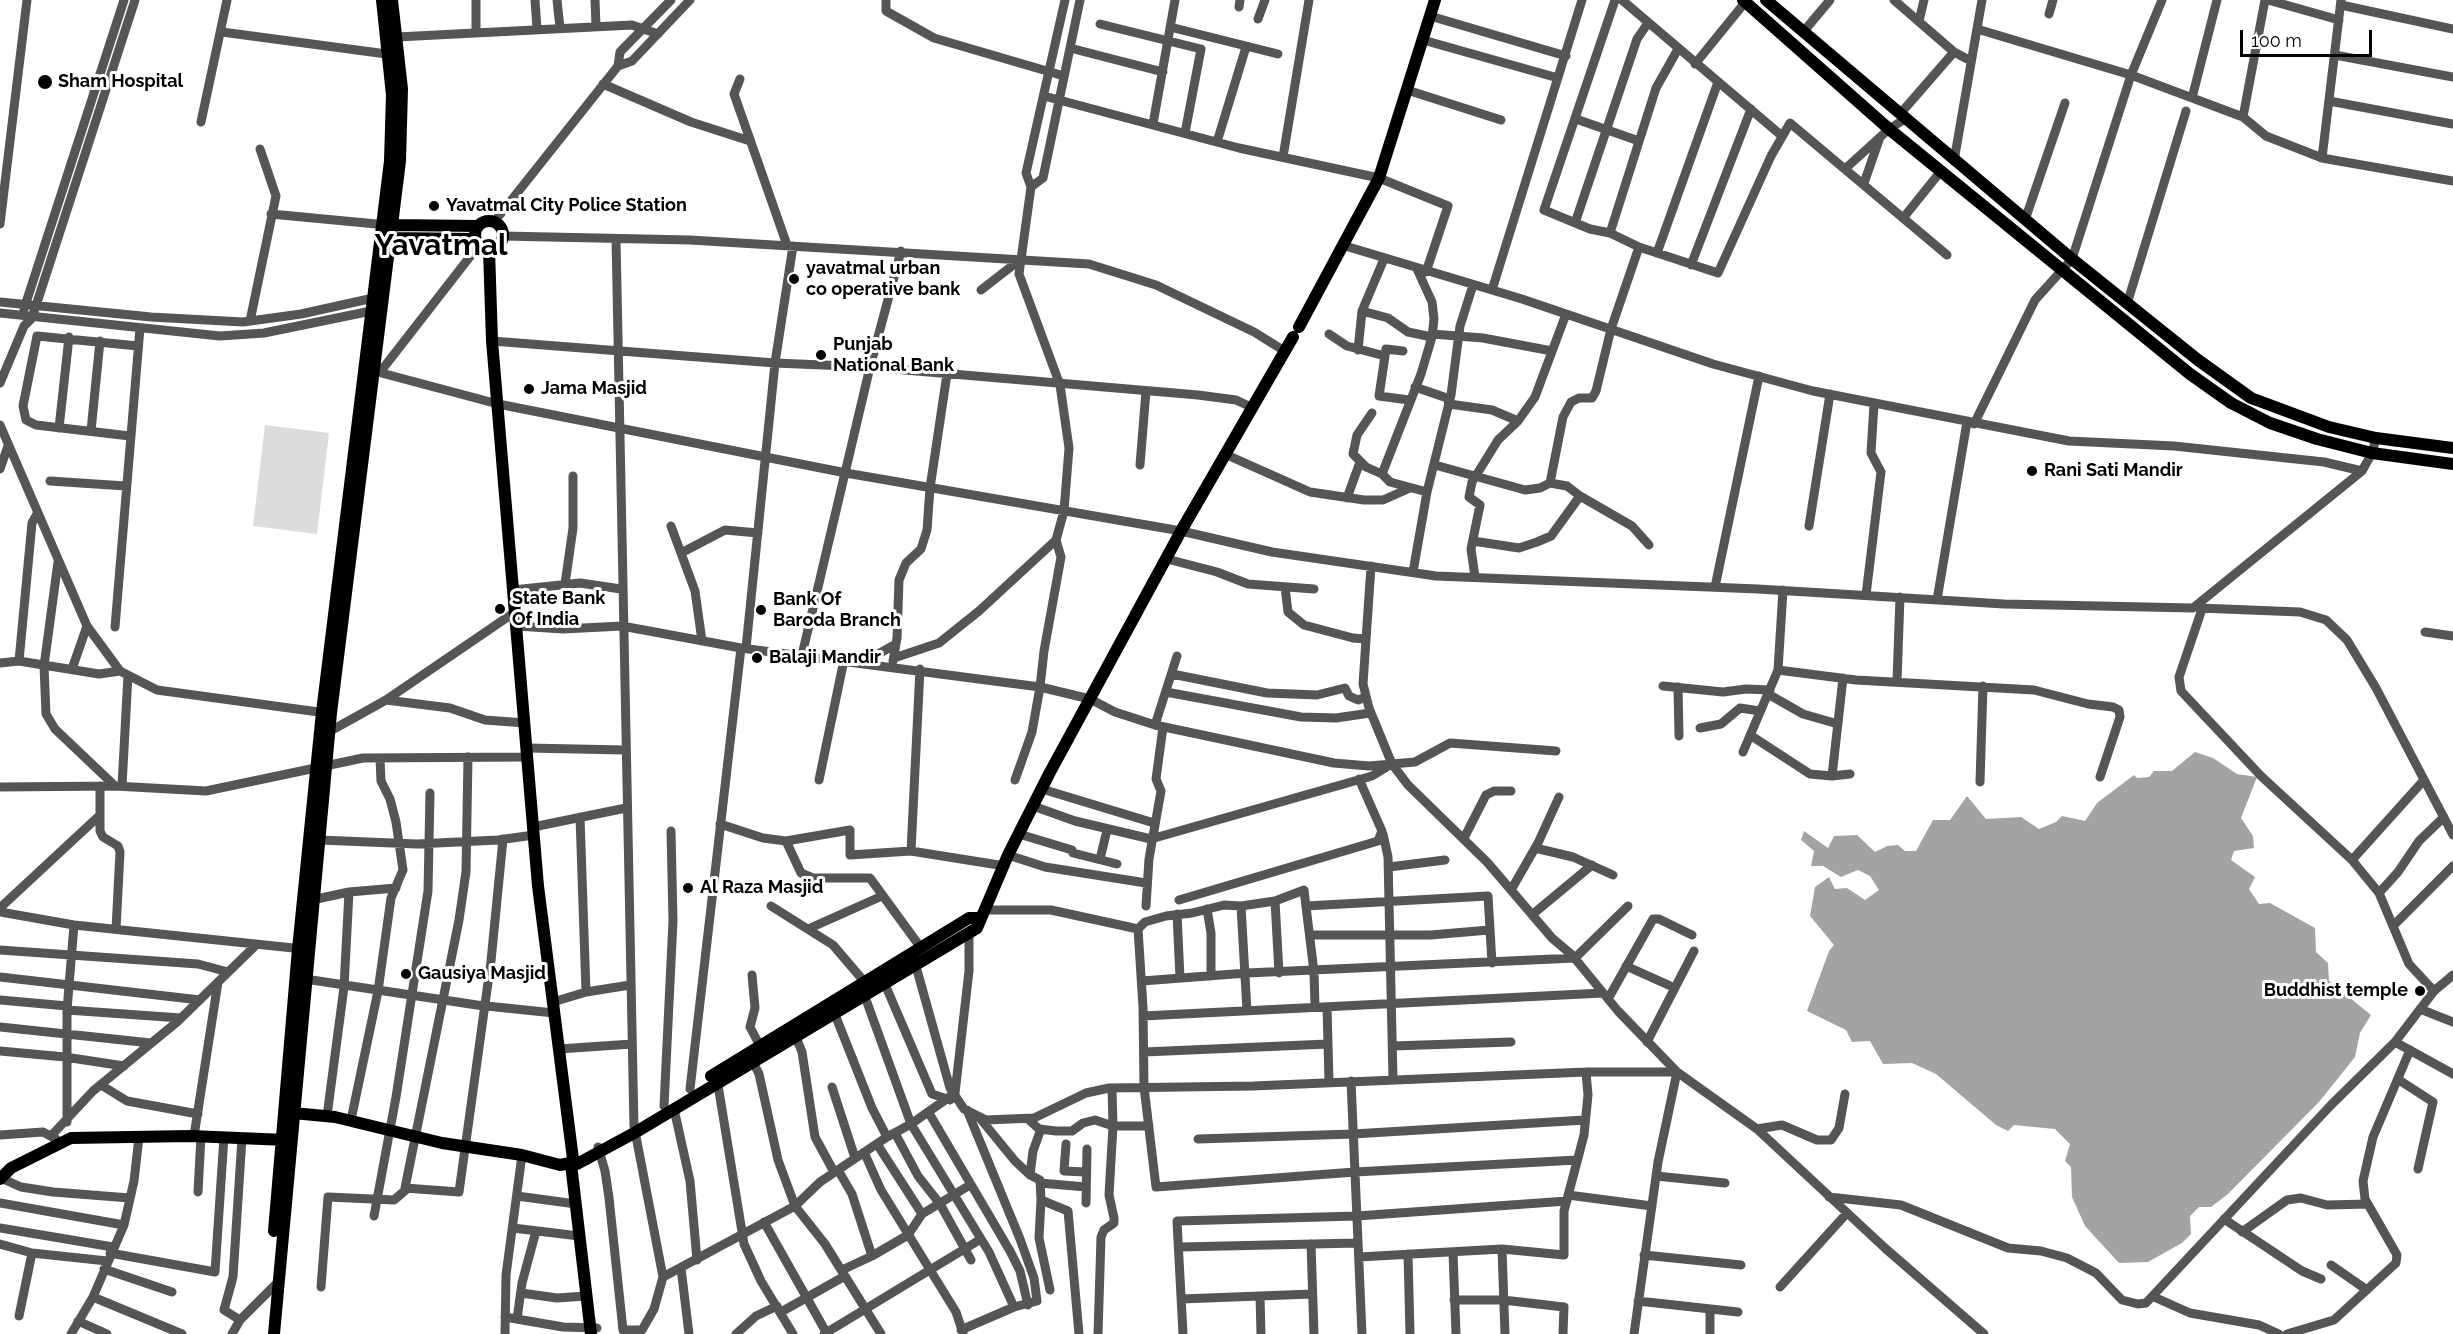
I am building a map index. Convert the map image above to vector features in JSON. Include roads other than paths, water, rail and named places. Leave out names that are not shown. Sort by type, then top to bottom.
[{"type":"main road","points":[[267,1334],[274,1286],[303,949],[327,713],[376,304],[400,161],[402,89],[382,0]]},
{"type":"main road","points":[[392,0],[397,37],[393,55]]},
{"type":"main road","points":[[751,1057],[760,1046],[866,988],[884,982],[977,928],[1006,860],[1090,699],[1181,531],[1227,455],[1251,407],[1296,332],[1379,177],[1435,0]]},
{"type":"main road","points":[[1766,0],[2072,259],[2198,360],[2251,398],[2329,427],[2376,438],[2453,448]]},
{"type":"main road","points":[[1745,1],[1884,134],[1941,171],[2190,374],[2231,403],[2289,430],[2372,453],[2453,464]]},
{"type":"main road","points":[[485,221],[494,222],[501,227],[504,236],[500,244],[481,244],[388,229],[478,226],[485,221]]},
{"type":"main road","points":[[478,226],[498,404],[534,831],[553,1008],[594,1331]]},
{"type":"main road","points":[[327,713],[378,371],[376,304]]},
{"type":"main road","points":[[286,1140],[293,1113],[305,979],[303,949],[319,840],[321,766]]},
{"type":"main road","points":[[293,1113],[351,1120],[561,1165],[573,1162],[635,1129],[751,1057],[834,1012],[921,948],[969,918],[983,914]]},
{"type":"main road","points":[[669,1107],[690,1089],[716,1078]]},
{"type":"main road","points":[[0,1178],[11,1168],[56,1139],[197,1136],[286,1140]]},
{"type":"main road","points":[[573,1162],[586,1296],[594,1331]]},
{"type":"main road","points":[[274,1286],[274,1334]]},
{"type":"street","points":[[0,224],[27,0]]},
{"type":"street","points":[[109,66],[124,0]]},
{"type":"street","points":[[0,383],[26,320],[109,66],[135,0]]},
{"type":"street","points":[[201,122],[227,0]]},
{"type":"street","points":[[476,0],[476,32]]},
{"type":"street","points":[[535,0],[537,29]]},
{"type":"street","points":[[557,0],[560,28]]},
{"type":"street","points":[[595,0],[596,26]]},
{"type":"street","points":[[618,66],[620,52],[671,0]]},
{"type":"street","points":[[494,222],[618,66],[632,61],[690,0]]},
{"type":"street","points":[[886,0],[886,11],[934,38],[1064,76]]},
{"type":"street","points":[[1015,780],[1032,732],[1040,687],[1061,557],[1056,540],[1064,511],[1069,448],[1060,385],[1019,274],[1025,214],[1030,190],[1026,173],[1065,0]]},
{"type":"street","points":[[1030,190],[1043,178],[1080,0]]},
{"type":"street","points":[[1153,124],[1175,0]]},
{"type":"street","points":[[1258,19],[1265,0]]},
{"type":"street","points":[[1283,158],[1309,0]]},
{"type":"street","points":[[1492,290],[1582,0]]},
{"type":"street","points":[[1615,0],[1544,210],[1590,230],[1611,233],[1639,247],[1718,273],[1790,123],[1947,255]]},
{"type":"street","points":[[1622,0],[1782,136]]},
{"type":"street","points":[[1804,31],[1830,0]]},
{"type":"street","points":[[1894,0],[1954,52],[1971,62]]},
{"type":"street","points":[[1919,21],[1924,0]]},
{"type":"street","points":[[1954,161],[1982,0]]},
{"type":"street","points":[[2049,14],[2053,0]]},
{"type":"street","points":[[1937,600],[1970,423],[2035,300],[2072,259],[2131,75],[2162,0]]},
{"type":"street","points":[[2192,98],[2217,0]]},
{"type":"street","points":[[2243,117],[2267,0],[2339,20]]},
{"type":"street","points":[[1695,64],[1745,1]]},
{"type":"street","points":[[2322,158],[2341,3],[2453,29]]},
{"type":"street","points":[[1430,15],[1566,56]]},
{"type":"street","points":[[1575,223],[1637,39],[1648,23]]},
{"type":"street","points":[[1100,24],[1201,49],[1185,133]]},
{"type":"street","points":[[397,37],[596,26],[643,27],[658,34]]},
{"type":"street","points":[[1170,27],[1278,54]]},
{"type":"street","points":[[1977,29],[2131,75],[2243,117],[2266,136],[2322,158],[2453,181]]},
{"type":"street","points":[[222,32],[393,55]]},
{"type":"street","points":[[1423,40],[1558,78]]},
{"type":"street","points":[[1217,142],[1246,47]]},
{"type":"street","points":[[1070,48],[1163,72]]},
{"type":"street","points":[[1611,233],[1656,88],[1678,49]]},
{"type":"street","points":[[1846,168],[1902,116],[1954,52]]},
{"type":"street","points":[[2335,55],[2453,77]]},
{"type":"street","points":[[690,1089],[758,533],[775,363],[790,246],[734,94],[740,79]]},
{"type":"street","points":[[1657,253],[1718,82]]},
{"type":"street","points":[[603,84],[691,122],[750,141]]},
{"type":"street","points":[[1407,90],[1501,120]]},
{"type":"street","points":[[1044,96],[1283,158],[1379,177],[1448,206],[1421,270],[1432,302],[1434,319],[1432,335],[1382,474]]},
{"type":"street","points":[[2329,101],[2453,124]]},
{"type":"street","points":[[2025,220],[2065,103]]},
{"type":"street","points":[[1691,265],[1751,110]]},
{"type":"street","points":[[2127,304],[2186,111]]},
{"type":"street","points":[[1576,119],[1639,141]]},
{"type":"street","points":[[1864,183],[1884,134]]},
{"type":"street","points":[[250,321],[276,196],[260,149]]},
{"type":"street","points":[[1904,217],[1941,171]]},
{"type":"street","points":[[271,214],[388,229]]},
{"type":"street","points":[[504,236],[902,251],[1089,264],[1119,271],[1156,285],[1254,332],[1283,351]]},
{"type":"street","points":[[598,1150],[609,1198],[623,1330],[642,1330],[654,1308],[663,1276],[635,1129],[621,589],[616,239]]},
{"type":"street","points":[[481,244],[378,371],[498,404],[765,458],[1181,531],[1272,552],[1413,572],[1937,600],[2300,612],[2325,620],[2347,640],[2376,688],[2453,835]]},
{"type":"street","points":[[1342,245],[1492,290],[1713,364],[1874,404],[2069,441],[2174,446],[2324,462],[2362,471]]},
{"type":"street","points":[[1550,483],[1563,417],[1570,402],[1579,398],[1592,398],[1596,391],[1611,329],[1639,247]]},
{"type":"street","points":[[802,655],[870,367],[902,251]]},
{"type":"street","points":[[981,290],[1021,259]]},
{"type":"street","points":[[1358,350],[1362,311],[1384,259]]},
{"type":"street","points":[[1413,572],[1427,492],[1449,404],[1459,337],[1473,285]]},
{"type":"street","points":[[0,302],[151,317],[250,321],[376,304]]},
{"type":"street","points":[[0,313],[26,320],[220,336],[247,335],[376,304]]},
{"type":"street","points":[[1362,311],[1388,318],[1408,332],[1483,338],[1552,351]]},
{"type":"street","points":[[1475,577],[1473,541],[1480,505],[1469,497],[1476,477],[1498,440],[1518,421],[1535,397],[1566,314]]},
{"type":"street","points":[[115,627],[140,328]]},
{"type":"street","points":[[130,436],[31,423],[26,420],[23,406],[34,339],[42,334],[138,346]]},
{"type":"street","points":[[1329,334],[1358,350],[1385,356]]},
{"type":"street","points":[[59,428],[69,337]]},
{"type":"street","points":[[91,432],[100,341]]},
{"type":"street","points":[[492,341],[775,363],[870,367],[1236,400],[1251,407]]},
{"type":"street","points":[[1403,351],[1386,349],[1379,396],[1409,400]]},
{"type":"street","points":[[893,662],[899,580],[906,563],[921,549],[927,530],[930,488],[947,374]]},
{"type":"street","points":[[1714,587],[1759,376]]},
{"type":"street","points":[[1415,387],[1447,398],[1449,404]]},
{"type":"street","points":[[1140,465],[1146,391]]},
{"type":"street","points":[[1809,526],[1830,394]]},
{"type":"street","points":[[1449,404],[1492,410],[1518,421]]},
{"type":"street","points":[[1866,595],[1881,472],[1871,453],[1874,404]]},
{"type":"street","points":[[1371,413],[1354,444],[1353,454],[1360,462],[1382,474],[1390,482],[1427,492]]},
{"type":"street","points":[[0,425],[87,626],[124,673],[157,690],[327,713]]},
{"type":"street","points":[[2376,438],[2372,453],[2362,471],[2198,608],[2179,677],[2181,691],[2261,776],[2352,860],[2379,892],[2409,964],[2434,991]]},
{"type":"street","points":[[0,469],[8,446]]},
{"type":"street","points":[[1227,455],[1310,492],[1347,498],[1383,500],[1410,488]]},
{"type":"street","points":[[1347,498],[1360,462]]},
{"type":"street","points":[[1435,465],[1525,490],[1540,488],[1550,483],[1567,486],[1632,526],[1649,545]]},
{"type":"street","points":[[565,584],[573,528],[573,476]]},
{"type":"street","points":[[50,481],[126,486]]},
{"type":"street","points":[[1473,541],[1519,548],[1537,542],[1551,536],[1580,496]]},
{"type":"street","points":[[19,661],[32,523],[37,514]]},
{"type":"street","points":[[671,526],[695,591],[702,640]]},
{"type":"street","points":[[681,553],[725,530],[758,533]]},
{"type":"street","points":[[893,662],[939,644],[979,612],[1015,575],[1056,540]]},
{"type":"street","points":[[1167,559],[1217,572],[1248,584],[1314,589]]},
{"type":"street","points":[[58,562],[44,666],[45,707],[51,724],[119,786]]},
{"type":"street","points":[[1371,566],[1364,677],[1366,697],[1370,713],[1392,764],[1425,801],[1464,838],[1552,938],[1575,958],[1647,1042],[1677,1072],[1757,1129],[1829,1197],[1984,1334]]},
{"type":"street","points":[[513,590],[587,583],[621,589]]},
{"type":"street","points":[[1282,587],[1288,612],[1304,625],[1353,638],[1366,639]]},
{"type":"street","points":[[1743,752],[1778,670],[1783,590]]},
{"type":"street","points":[[1897,681],[1900,597]]},
{"type":"street","points":[[325,734],[386,700],[515,612]]},
{"type":"street","points":[[72,669],[87,626]]},
{"type":"street","points":[[517,626],[563,629],[622,626],[744,648],[864,662],[893,662],[920,669],[1040,687],[1090,699],[1115,712],[1159,726],[1334,763],[1369,766],[1422,760],[1437,748],[1450,743],[1556,751]]},
{"type":"street","points":[[2425,632],[2453,636]]},
{"type":"street","points":[[864,662],[896,644]]},
{"type":"street","points":[[1146,906],[1151,839],[1161,791],[1156,779],[1159,726],[1177,656]]},
{"type":"street","points":[[819,780],[844,660]]},
{"type":"street","points":[[0,663],[19,661],[99,674],[124,673]]},
{"type":"street","points":[[911,851],[920,669]]},
{"type":"street","points":[[1778,670],[1843,678],[2034,690],[2088,705],[2116,708],[2120,717],[2100,777]]},
{"type":"street","points":[[119,786],[124,673]]},
{"type":"street","points":[[1172,674],[1267,693],[1317,695],[1346,688],[1349,696],[1358,700],[1366,697]]},
{"type":"street","points":[[1832,776],[1843,678]]},
{"type":"street","points":[[1663,686],[1724,692],[1746,689],[1768,692],[1803,714],[1838,724]]},
{"type":"street","points":[[1980,782],[1983,686]]},
{"type":"street","points":[[1678,687],[1679,736]]},
{"type":"street","points":[[1166,692],[1300,717],[1336,718],[1370,713]]},
{"type":"street","points":[[386,700],[450,708],[485,720],[525,723]]},
{"type":"street","points":[[1700,728],[1721,724],[1737,709],[1761,711]]},
{"type":"street","points":[[1750,735],[1803,771],[1832,776],[1850,774]]},
{"type":"street","points":[[0,787],[119,786],[215,790],[321,766],[380,758],[468,757],[527,752],[625,750]]},
{"type":"street","points":[[408,1188],[405,1188],[414,1135],[459,920],[467,840],[468,757]]},
{"type":"street","points":[[351,1120],[378,991],[392,898],[403,870],[401,843],[390,799],[381,782],[380,758]]},
{"type":"street","points":[[1033,806],[1107,830],[1151,839],[1372,776],[1392,764]]},
{"type":"street","points":[[1359,779],[1383,834],[1389,867],[1393,1079]]},
{"type":"street","points":[[2352,860],[2424,780]]},
{"type":"street","points":[[100,786],[101,835],[118,846],[120,852],[116,929]]},
{"type":"street","points":[[1042,789],[1154,823]]},
{"type":"street","points":[[1464,838],[1486,795],[1494,791],[1511,791]]},
{"type":"street","points":[[374,1216],[428,891],[429,793]]},
{"type":"street","points":[[1511,890],[1535,848],[1559,797]]},
{"type":"street","points":[[319,840],[430,843],[503,839],[580,817],[626,808]]},
{"type":"street","points":[[0,910],[100,815]]},
{"type":"street","points":[[580,817],[586,992]]},
{"type":"street","points":[[2379,892],[2398,873],[2419,841],[2444,817]]},
{"type":"street","points":[[720,829],[786,841],[850,830],[850,855],[911,851],[1006,860],[1146,883]]},
{"type":"street","points":[[1100,859],[1107,830]]},
{"type":"street","points":[[671,831],[673,921],[669,1107],[690,1181],[697,1260]]},
{"type":"street","points":[[1019,834],[1072,850],[1073,853],[1117,864]]},
{"type":"street","points":[[1179,900],[1378,841],[1383,834]]},
{"type":"street","points":[[321,1287],[328,1197],[394,1200],[408,1188],[459,1192],[485,1006],[503,839]]},
{"type":"street","points":[[786,841],[801,873],[813,878],[870,878],[921,948]]},
{"type":"street","points":[[1535,848],[1573,857],[1613,875]]},
{"type":"street","points":[[1389,867],[1445,860]]},
{"type":"street","points":[[1533,914],[1592,865]]},
{"type":"street","points":[[2393,926],[2453,866]]},
{"type":"street","points":[[312,900],[349,892],[396,888]]},
{"type":"street","points":[[1315,1008],[1314,972],[1304,890],[1275,901],[1241,906],[1224,904],[1177,914],[1145,922],[1138,929],[1142,981],[1144,1087],[1156,1187],[1355,1172],[1577,1160]]},
{"type":"street","points":[[327,1116],[344,987],[349,892]]},
{"type":"street","points":[[808,929],[882,896]]},
{"type":"street","points":[[1306,906],[1488,896],[1492,963]]},
{"type":"street","points":[[1275,901],[1279,973]]},
{"type":"street","points":[[771,906],[833,945],[866,988],[911,1124],[981,1239],[1014,1307]]},
{"type":"street","points":[[1241,906],[1247,1011]]},
{"type":"street","points":[[1142,981],[1246,973],[1314,972],[1575,958],[1628,906]]},
{"type":"street","points":[[1207,909],[1211,976]]},
{"type":"street","points":[[0,910],[74,925],[303,949]]},
{"type":"street","points":[[983,914],[1051,910],[1138,929]]},
{"type":"street","points":[[1177,914],[1180,978]]},
{"type":"street","points":[[1606,996],[1653,919],[1659,919],[1692,935]]},
{"type":"street","points":[[66,1122],[65,1057],[74,925]]},
{"type":"street","points":[[1310,935],[1390,933],[1431,935],[1490,930]]},
{"type":"street","points":[[663,1276],[795,1206],[836,1171],[929,1113],[951,1096],[969,970],[969,933]]},
{"type":"street","points":[[0,1135],[33,1132],[56,1139],[66,1122],[100,1085],[181,1018],[256,945]]},
{"type":"street","points":[[0,950],[198,964],[228,972]]},
{"type":"street","points":[[1647,1042],[1694,951]]},
{"type":"street","points":[[915,963],[951,1096],[965,1110],[986,1120],[1028,1119],[1042,1115],[1086,1093],[1112,1088],[1253,1086],[1586,1072],[1677,1072]]},
{"type":"street","points":[[1626,966],[1675,988]]},
{"type":"street","points":[[752,975],[754,1008],[750,1027],[760,1046]]},
{"type":"street","points":[[1829,1197],[1901,1205],[2008,1248],[2041,1251],[2067,1258],[2096,1273],[2122,1300],[2130,1303],[2146,1303],[2331,1105],[2395,1042],[2434,991],[2453,975]]},
{"type":"street","points":[[0,977],[200,1000]]},
{"type":"street","points":[[305,979],[344,987],[485,1006],[553,1008],[586,992],[630,985]]},
{"type":"street","points":[[198,1192],[198,1114],[218,982]]},
{"type":"street","points":[[884,982],[899,1022],[932,1094],[951,1096]]},
{"type":"street","points":[[1143,1016],[1392,1003],[1606,996]]},
{"type":"street","points":[[0,1000],[181,1018]]},
{"type":"street","points":[[1327,1007],[1329,1082]]},
{"type":"street","points":[[2420,1009],[2453,1022]]},
{"type":"street","points":[[834,1012],[872,1108],[940,1204],[971,1260]]},
{"type":"street","points":[[0,1027],[151,1043]]},
{"type":"street","points":[[795,1035],[802,1052],[814,1137],[852,1194],[872,1256]]},
{"type":"street","points":[[1393,1046],[1510,1042]]},
{"type":"street","points":[[2395,1042],[2453,1074]]},
{"type":"street","points":[[559,1049],[632,1044]]},
{"type":"street","points":[[1144,1052],[1328,1044]]},
{"type":"street","points":[[2154,1297],[2196,1315],[2259,1325],[2281,1334],[2334,1320],[2394,1264],[2397,1257],[2368,1204],[2363,1181],[2373,1137],[2410,1050]]},
{"type":"street","points":[[0,1051],[65,1057],[124,1066]]},
{"type":"street","points":[[751,1057],[759,1074],[771,1138],[795,1206],[843,1273],[881,1334]]},
{"type":"street","points":[[1359,1257],[1502,1249],[1564,1255],[1564,1211],[1585,1120],[1588,1095],[1586,1072]]},
{"type":"street","points":[[1634,1334],[1656,1176],[1677,1072]]},
{"type":"street","points":[[716,1078],[741,1234],[761,1281],[793,1334]]},
{"type":"street","points":[[2399,1080],[2432,1100],[2433,1104],[2418,1169]]},
{"type":"street","points":[[1351,1081],[1362,1334]]},
{"type":"street","points":[[100,1085],[127,1101],[198,1114]]},
{"type":"street","points":[[832,1087],[855,1158]]},
{"type":"street","points":[[1098,1334],[1101,1237],[1104,1230],[1114,1223],[1109,1195],[1113,1126],[1112,1088]]},
{"type":"street","points":[[1757,1129],[1782,1125],[1817,1140],[1831,1140],[1839,1128],[1845,1094]]},
{"type":"street","points":[[864,1152],[881,1190],[956,1312],[962,1332],[1014,1307],[1028,1305],[1037,1301],[1034,1278],[1013,1220],[965,1110]]},
{"type":"street","points":[[929,1113],[1020,1272],[1028,1305]]},
{"type":"street","points":[[979,1117],[994,1139],[1030,1175],[1040,1180],[1039,1238],[1050,1290]]},
{"type":"street","points":[[1028,1119],[1041,1129],[1072,1131],[1083,1123],[1095,1120],[1113,1126],[1149,1126]]},
{"type":"street","points":[[1198,1139],[1353,1134],[1585,1120]]},
{"type":"street","points":[[1030,1175],[1033,1151],[1041,1129]]},
{"type":"street","points":[[71,1334],[93,1297],[124,1225],[139,1137]]},
{"type":"street","points":[[0,1244],[32,1253],[109,1257],[214,1272],[224,1137]]},
{"type":"street","points":[[240,1320],[224,1310],[233,1277],[242,1138]]},
{"type":"street","points":[[1066,1143],[1064,1171],[1085,1172]]},
{"type":"street","points":[[877,1144],[922,1214]]},
{"type":"street","points":[[1086,1203],[1087,1149]]},
{"type":"street","points":[[505,1334],[506,1275],[522,1155]]},
{"type":"street","points":[[1656,1176],[1725,1183]]},
{"type":"street","points":[[0,1178],[21,1187],[53,1192],[130,1198]]},
{"type":"street","points":[[1040,1183],[1086,1187]]},
{"type":"street","points":[[736,1334],[756,1316],[806,1297],[908,1235],[922,1214],[970,1185]]},
{"type":"street","points":[[517,1196],[576,1204]]},
{"type":"street","points":[[1183,1334],[1177,1221],[1357,1216],[1568,1198],[1652,1206]]},
{"type":"street","points":[[2242,1232],[2287,1200],[2301,1198],[2327,1204],[2368,1204]]},
{"type":"street","points":[[1041,1200],[1068,1211],[1079,1334]]},
{"type":"street","points":[[0,1203],[124,1225]]},
{"type":"street","points":[[1780,1287],[1847,1213]]},
{"type":"street","points":[[2224,1219],[2302,1270],[2321,1279]]},
{"type":"street","points":[[764,1221],[825,1333],[981,1239]]},
{"type":"street","points":[[0,1228],[109,1257],[172,1292]]},
{"type":"street","points":[[513,1228],[579,1236]]},
{"type":"street","points":[[516,1319],[537,1231]]},
{"type":"street","points":[[1180,1247],[1358,1243]]},
{"type":"street","points":[[1311,1244],[1314,1334]]},
{"type":"street","points":[[1502,1249],[1505,1334]]},
{"type":"street","points":[[1453,1252],[1456,1334]]},
{"type":"street","points":[[19,1316],[32,1253]]},
{"type":"street","points":[[1408,1254],[1410,1334]]},
{"type":"street","points":[[1644,1256],[1741,1265]]},
{"type":"street","points":[[2331,1264],[2367,1290]]},
{"type":"street","points":[[681,1268],[689,1334]]},
{"type":"street","points":[[232,1334],[240,1320],[274,1286]]},
{"type":"street","points":[[521,1293],[556,1298],[586,1296]]},
{"type":"street","points":[[1181,1299],[1312,1294]]},
{"type":"street","points":[[1260,1296],[1261,1334]]},
{"type":"street","points":[[93,1297],[182,1334]]},
{"type":"street","points":[[1454,1300],[1503,1300],[1564,1306],[1563,1334]]},
{"type":"street","points":[[1638,1301],[1738,1312]]},
{"type":"street","points":[[1710,1309],[1710,1334]]},
{"type":"street","points":[[506,1317],[562,1331],[594,1331]]},
{"type":"street","points":[[2331,1334],[2334,1320]]},
{"type":"street","points":[[78,1321],[107,1334]]},
{"type":"place","name":"Sham Hospital","points":[[45,82]]},
{"type":"place","name":"Yavatmal City Police Station","points":[[434,206]]},
{"type":"place","name":"yavatmal urban co operative bank","points":[[794,279]]},
{"type":"place","name":"Punjab National Bank","points":[[821,355]]},
{"type":"place","name":"Jama Masjid","points":[[529,389]]},
{"type":"place","name":"Rani Sati Mandir","points":[[2032,471]]},
{"type":"place","name":"State Bank Of India","points":[[500,609]]},
{"type":"place","name":"Bank Of Baroda Branch","points":[[761,610]]},
{"type":"place","name":"Balaji Mandir","points":[[757,658]]},
{"type":"place","name":"Al Raza Masjid","points":[[688,888]]},
{"type":"place","name":"Gausiya Masjid","points":[[406,974]]},
{"type":"place","name":"Buddhist temple","points":[[2420,991]]},
{"type":"district","name":"Yavatmal","points":[[441,246]]}]
